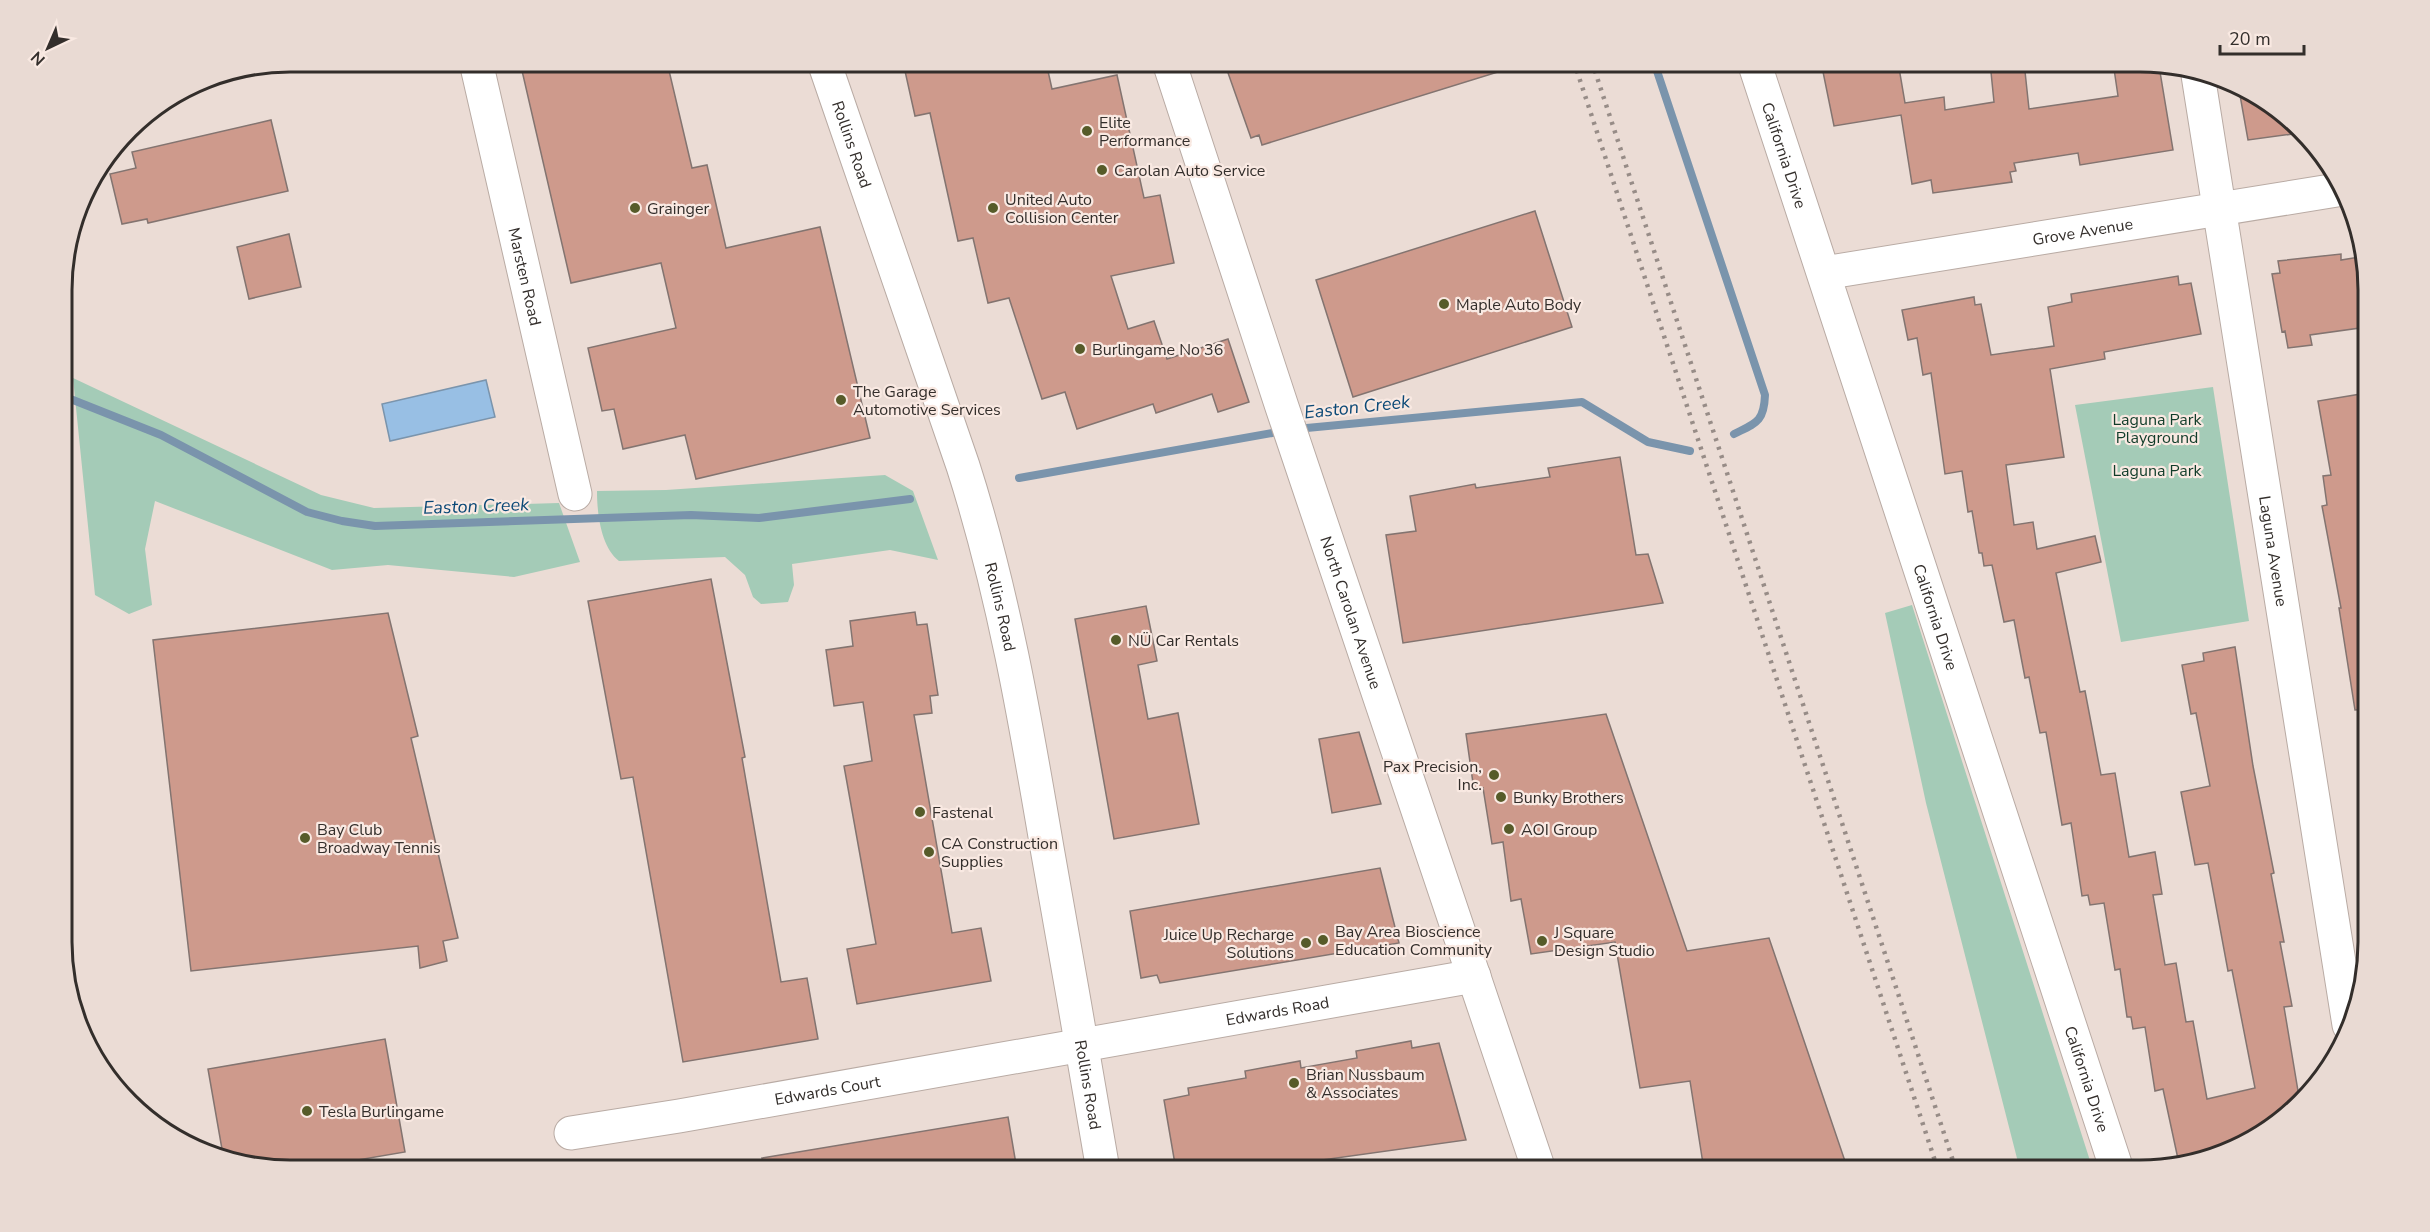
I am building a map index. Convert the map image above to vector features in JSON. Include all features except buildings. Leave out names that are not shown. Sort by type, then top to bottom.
[{"type":"street","name":"Marsten Road","points":[[478,72],[575,494]]},
{"type":"street","name":"Rollins Road","points":[[827,72],[963,466],[1000,596],[1018,677],[1101,1160]]},
{"type":"street","name":"North Carolan Avenue","points":[[1172,72],[1282,407],[1536,1160]]},
{"type":"street","name":"California Drive","points":[[1757,72],[2114,1160]]},
{"type":"street","name":"Laguna Avenue","points":[[2199,80],[2347,1010]]},
{"type":"street","name":"Grove Avenue","points":[[1824,273],[2334,190]]},
{"type":"street","name":"Edwards Road","points":[[1081,1044],[1474,976]]},
{"type":"street","name":"Edwards Court","points":[[571,1133],[691,1114],[1081,1044]]},
{"type":"green space","points":[[73,378],[321,495],[374,508],[559,503],[580,562],[514,577],[388,565],[332,570],[155,501],[145,549],[152,605],[129,614],[95,595]]},
{"type":"green space","name":"Laguna Park","points":[[2213,387],[2249,621],[2121,642],[2075,405]]},
{"type":"green space","points":[[885,475],[913,491],[938,560],[890,550],[792,564],[794,585],[788,602],[761,604],[753,597],[745,575],[725,557],[619,561],[604,539],[599,520],[597,491],[666,490]]},
{"type":"green space","points":[[1912,605],[2090,1160],[2017,1160],[1926,803],[1885,613]]},
{"type":"water","points":[[486,380],[495,417],[390,441],[382,404]]},
{"type":"waterway","name":"Easton Creek","points":[[1657,72],[1765,395],[1761,416],[1748,427],[1734,434]]},
{"type":"waterway","name":"Easton Creek","points":[[72,400],[161,435],[307,512],[375,526],[691,515],[759,518],[910,499]]},
{"type":"waterway","name":"Easton Creek","points":[[1296,429],[1582,402],[1648,442],[1690,451]]},
{"type":"waterway","name":"Easton Creek","points":[[1019,478],[1283,431]]},
{"type":"railway","points":[[1577,72],[1935,1160]]},
{"type":"railway","points":[[1595,72],[1953,1160]]},
{"type":"place","name":"Elite Performance","points":[[1087,131]]},
{"type":"place","name":"Carolan Auto Service","points":[[1102,170]]},
{"type":"place","name":"Grainger","points":[[635,208]]},
{"type":"place","name":"United Auto Collision Center","points":[[993,208]]},
{"type":"place","name":"Maple Auto Body","points":[[1444,304]]},
{"type":"place","name":"Burlingame No 36","points":[[1080,349]]},
{"type":"place","name":"The Garage Automotive Services","points":[[841,400]]},
{"type":"place","name":"NÜ Car Rentals","points":[[1116,640]]},
{"type":"place","name":"Pax Precision, Inc.","points":[[1494,775]]},
{"type":"place","name":"Bunky Brothers","points":[[1501,797]]},
{"type":"place","name":"Fastenal","points":[[920,812]]},
{"type":"place","name":"AOI Group","points":[[1509,829]]},
{"type":"place","name":"Bay Club Broadway Tennis","points":[[305,838]]},
{"type":"place","name":"CA Construction Supplies","points":[[929,852]]},
{"type":"place","name":"Bay Area Bioscience Education Community","points":[[1323,940]]},
{"type":"place","name":"J Square Design Studio","points":[[1542,941]]},
{"type":"place","name":"Juice Up Recharge Solutions","points":[[1306,943]]},
{"type":"place","name":"Brian Nussbaum & Associates","points":[[1294,1083]]},
{"type":"place","name":"Tesla Burlingame","points":[[307,1111]]},
{"type":"park label","name":"Laguna Park Playground","points":[[2157,428]]}]
